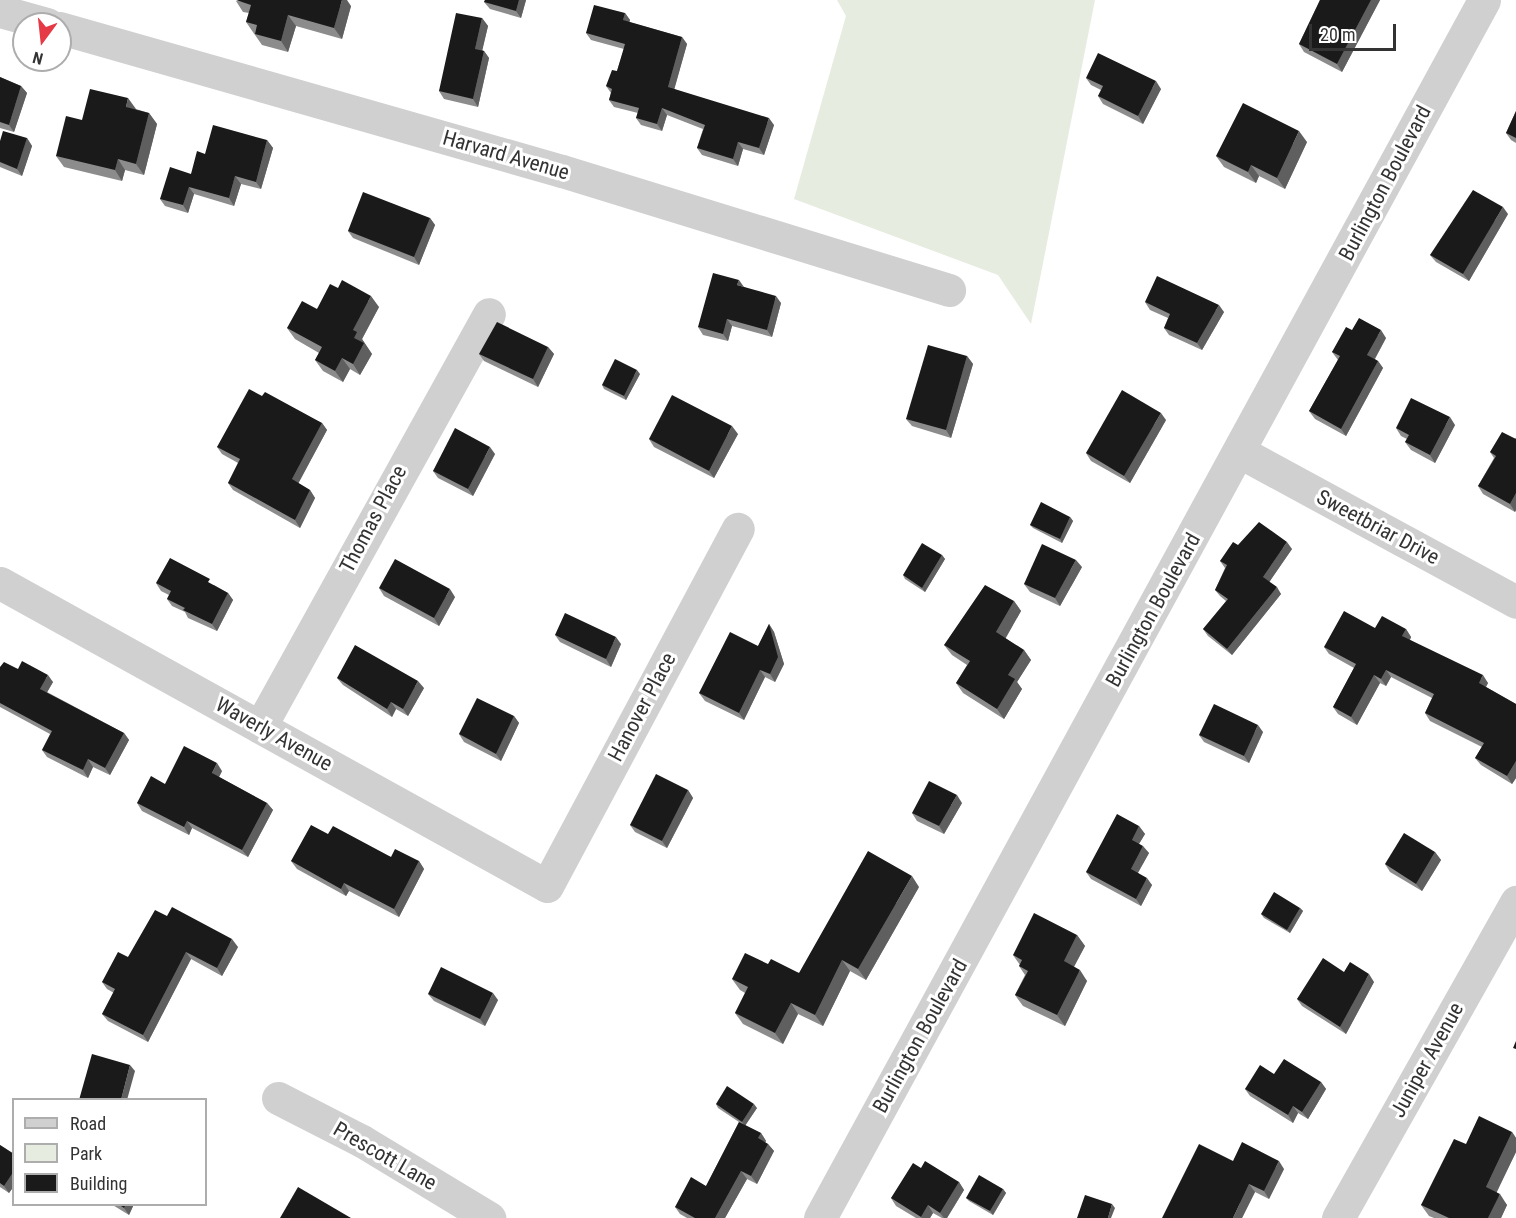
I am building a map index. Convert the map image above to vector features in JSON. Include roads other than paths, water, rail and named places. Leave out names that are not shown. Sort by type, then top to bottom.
[{"type":"street","name":"Burlington Boulevard","points":[[820,1218],[1240,453],[1484,0]]},
{"type":"street","name":"Harvard Avenue","points":[[72,31],[562,171],[949,290]]},
{"type":"street","name":"Thomas Place","points":[[260,727],[489,314]]},
{"type":"street","name":"Sweetbriar Drive","points":[[1240,453],[1516,602]]},
{"type":"street","name":"Hanover Place","points":[[547,886],[738,529]]},
{"type":"street","name":"Waverly Avenue","points":[[0,584],[547,886]]},
{"type":"street","name":"Juniper Avenue","points":[[1338,1218],[1516,902]]},
{"type":"street","name":"Prescott Lane","points":[[278,1098],[371,1146],[489,1218]]}]
